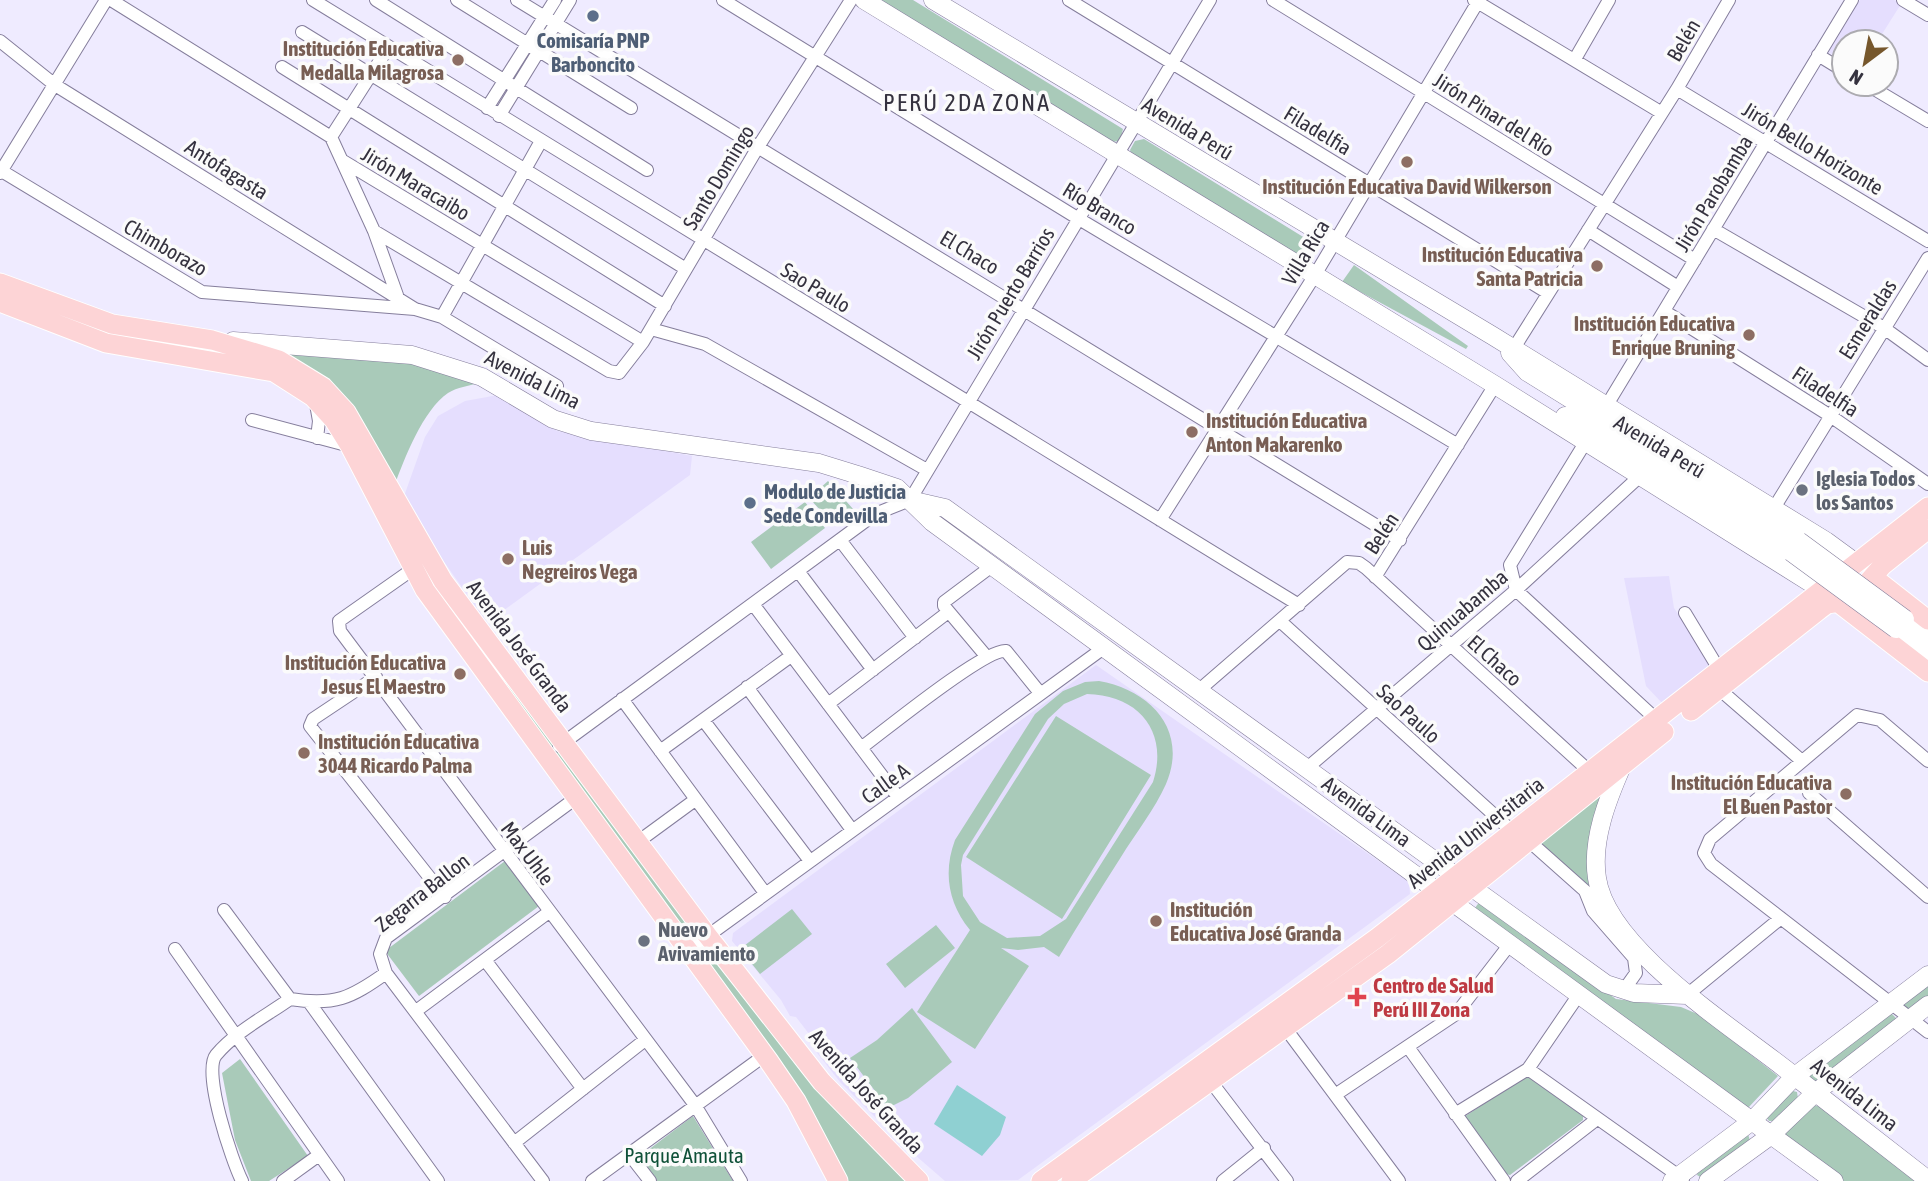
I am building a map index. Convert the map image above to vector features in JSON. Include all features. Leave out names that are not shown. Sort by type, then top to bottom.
[{"type":"main road","name":"Avenida Perú","points":[[864,0],[1354,298],[1822,590]]},
{"type":"main road","name":"Avenida Perú","points":[[933,0],[1514,348],[1774,508],[1856,563]]},
{"type":"main road","name":"Avenida José Granda","points":[[0,284],[112,324],[212,340],[279,360],[323,387],[346,412],[443,581],[707,935],[822,1082],[919,1181]]},
{"type":"main road","name":"Avenida Perú","points":[[1354,298],[1464,355],[1795,547]]},
{"type":"main road","name":"Avenida José Granda","points":[[0,302],[106,343],[274,372],[313,397],[334,420],[350,446],[413,569],[544,756],[765,1055],[796,1101],[838,1181]]},
{"type":"main road","name":"Avenida Perú","points":[[1493,336],[1527,372],[1795,547],[1900,624],[1928,638]]},
{"type":"main road","name":"Avenida Lima","points":[[212,340],[412,355],[437,360],[482,377],[553,419],[591,431],[818,463],[897,488],[932,522],[1834,1181]]},
{"type":"main road","name":"Avenida Lima","points":[[910,500],[945,508],[1606,984],[1634,993],[1687,995]]},
{"type":"main road","name":"Avenida Universitaria","points":[[1041,1181],[1377,938],[1456,876],[1521,836],[1623,764],[1822,590],[1928,507]]},
{"type":"main road","name":"Avenida Universitaria","points":[[1074,1179],[1286,1029],[1472,888],[1521,836],[1589,771],[1827,604],[1840,604],[1858,595],[1883,565],[1928,529]]},
{"type":"main road","points":[[1873,577],[1928,620]]},
{"type":"main road","points":[[1840,604],[1928,672]]},
{"type":"main road","name":"Avenida Perú","points":[[1900,624],[1928,655]]},
{"type":"main road","name":"Avenida Lima","points":[[1623,764],[1609,796],[1598,842],[1597,878],[1613,916],[1644,955],[1687,995],[1796,1076],[1928,1180]]},
{"type":"main road","points":[[1679,1180],[1752,1121],[1796,1076],[1928,975]]},
{"type":"main road","points":[[1708,1181],[1770,1136],[1815,1093],[1928,1005]]},
{"type":"main road","points":[[1770,1136],[1819,1181]]},
{"type":"street","points":[[0,171],[108,0],[331,137],[388,48]]},
{"type":"street","name":"Sao Paulo","points":[[313,0],[1299,605]]},
{"type":"street","points":[[376,0],[647,170]]},
{"type":"street","points":[[457,0],[631,108]]},
{"type":"street","name":"El Chaco","points":[[517,0],[1401,540]]},
{"type":"street","points":[[499,116],[539,51],[555,0]]},
{"type":"street","points":[[487,108],[527,43],[570,0]]},
{"type":"street","name":"Río Branco","points":[[723,0],[1079,219],[1458,445]]},
{"type":"street","name":"Santo Domingo","points":[[460,281],[609,371],[619,373],[643,342],[758,146],[851,0]]},
{"type":"street","name":"Filadelfia","points":[[1069,0],[1548,293]]},
{"type":"street","name":"Jirón Puerto Barrios","points":[[910,500],[1210,0]]},
{"type":"street","name":"Jirón Pinar del Río","points":[[1273,0],[1695,260]]},
{"type":"street","points":[[1575,59],[1609,0]]},
{"type":"street","name":"Belén","points":[[1514,348],[1677,89],[1729,0]]},
{"type":"street","name":"Jirón Parobamba","points":[[1607,405],[1852,0]]},
{"type":"street","points":[[1903,0],[1928,15]]},
{"type":"street","points":[[1477,1],[1662,113]]},
{"type":"street","name":"Villa Rica","points":[[1160,520],[1315,275],[1477,1]]},
{"type":"street","points":[[302,32],[686,269]]},
{"type":"street","name":"Antofagasta","points":[[0,41],[55,85],[397,295],[415,309],[442,317],[557,386]]},
{"type":"street","points":[[1818,55],[1830,62]]},
{"type":"street","points":[[282,67],[665,306]]},
{"type":"street","name":"Jirón Bello Horizonte","points":[[1677,89],[1767,141],[1928,241]]},
{"type":"street","points":[[1889,98],[1928,121]]},
{"type":"street","name":"Jirón Maracaibo","points":[[331,137],[342,161],[643,342]]},
{"type":"street","points":[[442,317],[541,141]]},
{"type":"street","points":[[342,161],[374,231],[397,295]]},
{"type":"street","name":"Chimborazo","points":[[0,171],[202,292],[415,309]]},
{"type":"street","points":[[1713,229],[1884,328],[1928,360]]},
{"type":"street","points":[[1588,230],[1678,287]]},
{"type":"street","points":[[374,231],[460,281]]},
{"type":"street","name":"Esmeraldas","points":[[1774,508],[1928,258]]},
{"type":"street","name":"Filadelfia","points":[[1664,311],[1829,415],[1928,484]]},
{"type":"street","points":[[651,329],[705,344],[927,470]]},
{"type":"street","name":"Belén","points":[[1198,691],[1347,562],[1359,563],[1375,577],[1401,540],[1495,385]]},
{"type":"street","points":[[313,397],[319,414],[317,438]]},
{"type":"street","points":[[252,420],[350,446]]},
{"type":"street","points":[[1585,443],[1510,565],[1516,590],[1658,721]]},
{"type":"street","name":"Quinuabamba","points":[[1307,768],[1516,590],[1639,477]]},
{"type":"street","points":[[544,756],[753,604],[771,586],[798,571],[875,514],[910,500]]},
{"type":"street","points":[[840,540],[915,638]]},
{"type":"street","points":[[986,656],[947,613],[944,603],[992,566]]},
{"type":"street","name":"Max Uhle","points":[[413,569],[339,621],[340,631],[504,854],[695,1105],[741,1181]]},
{"type":"street","points":[[798,571],[873,670]]},
{"type":"street","name":"El Chaco","points":[[1375,577],[1589,771]]},
{"type":"street","points":[[753,604],[898,797]]},
{"type":"street","points":[[828,704],[947,613]]},
{"type":"street","points":[[1685,613],[1719,680],[1802,761]]},
{"type":"street","name":"Sao Paulo","points":[[1280,621],[1375,709],[1521,836]]},
{"type":"street","name":"Calle A","points":[[687,951],[1105,647]]},
{"type":"street","points":[[861,748],[997,650],[1006,651],[1040,694]]},
{"type":"street","points":[[660,751],[791,656]]},
{"type":"street","points":[[376,677],[313,719],[310,726],[445,897]]},
{"type":"street","points":[[747,687],[852,830]]},
{"type":"street","points":[[622,699],[765,893]]},
{"type":"street","points":[[1928,761],[1880,720],[1857,715],[1710,839],[1704,853],[1711,864],[1928,1032]]},
{"type":"street","points":[[704,721],[810,861]]},
{"type":"street","points":[[1809,793],[1928,897]]},
{"type":"street","name":"Zegarra Ballon","points":[[386,973],[380,954],[386,938],[504,854],[576,798]]},
{"type":"street","points":[[639,841],[695,800]]},
{"type":"street","name":"Avenida Lima","points":[[1521,836],[1613,916]]},
{"type":"street","name":"Avenida Lima","points":[[1585,891],[1592,911],[1634,958],[1634,980],[1624,990]]},
{"type":"street","points":[[225,910],[290,999]]},
{"type":"street","points":[[416,1011],[549,912]]},
{"type":"street","points":[[1687,995],[1781,918]]},
{"type":"street","points":[[1335,1096],[1456,1014],[1510,944]]},
{"type":"street","points":[[175,949],[338,1181]]},
{"type":"street","points":[[485,960],[583,1089]]},
{"type":"street","points":[[242,1181],[233,1164],[211,1074],[216,1055],[290,999],[336,1002],[356,994],[386,973],[514,1143],[537,1179]]},
{"type":"street","points":[[1455,1114],[1528,1069],[1580,993]]},
{"type":"street","points":[[309,1002],[438,1181]]},
{"type":"street","points":[[1286,1029],[1398,1181]]},
{"type":"street","points":[[514,1143],[645,1040]]},
{"type":"street","points":[[1408,1047],[1504,1181]]},
{"type":"street","points":[[592,1181],[765,1055]]},
{"type":"street","points":[[1528,1069],[1679,1180]]},
{"type":"street","points":[[1212,1083],[1287,1181]]},
{"type":"street","points":[[1517,1181],[1597,1119]]},
{"type":"street","points":[[1223,1181],[1264,1148]]},
{"type":"street","points":[[629,1154],[650,1181]]},
{"type":"street","points":[[283,1181],[319,1155]]},
{"type":"shaded area","points":[[1860,0],[1894,0],[1901,4],[1886,28],[1843,28]]},
{"type":"shaded area","name":"Luis Negreiros Vega","points":[[498,395],[557,431],[692,456],[690,475],[496,616],[485,620],[402,502],[425,437],[438,416],[465,401]]},
{"type":"shaded area","points":[[1669,576],[1674,608],[1712,665],[1662,703],[1646,686],[1624,578]]},
{"type":"shaded area","name":"Institución Educativa José Granda","points":[[1096,665],[1409,882],[1410,894],[1018,1180],[945,1181],[900,1142],[840,1082],[814,1049],[813,1039],[796,1017],[790,1016],[781,1000],[732,941],[733,933]]},
{"type":"shaded area","points":[[957,1085],[1006,1117],[1000,1135],[982,1156],[934,1124]]},
{"type":"green space","points":[[879,0],[913,0],[1123,129],[1120,141],[1112,142]]},
{"type":"green space","points":[[1144,139],[1313,243],[1313,252],[1303,258],[1132,155],[1130,150],[1135,141]]},
{"type":"green space","points":[[1354,265],[1468,346],[1466,349],[1342,282]]},
{"type":"green space","points":[[274,353],[402,356],[479,383],[448,393],[430,411],[415,436],[394,487]]},
{"type":"green space","points":[[828,481],[854,510],[835,526],[809,498]]},
{"type":"green space","points":[[805,502],[825,528],[771,569],[751,542]]},
{"type":"green space","points":[[487,648],[913,1181],[843,1181],[481,652]]},
{"type":"green space","points":[[1099,681],[1117,686],[1149,703],[1168,730],[1172,746],[1172,764],[1166,784],[1151,812],[1059,957],[1044,947],[1018,950],[1001,948],[1029,966],[975,1049],[917,1012],[970,930],[952,898],[949,875],[951,852],[955,840],[1035,714],[1063,691],[1085,682]],"holes":[[[1087,694],[1122,701],[1135,709],[1153,732],[1157,747],[1153,782],[1066,919],[1040,936],[1007,938],[980,922],[963,896],[963,855],[1048,719],[1064,704]]]},
{"type":"green space","points":[[1056,716],[1151,775],[1062,919],[966,857]]},
{"type":"green space","points":[[1602,793],[1594,890],[1539,844]]},
{"type":"green space","points":[[505,861],[539,906],[419,996],[385,951]]},
{"type":"green space","points":[[1480,901],[1616,999],[1681,1007],[1700,1015],[1778,1076],[1748,1108],[1475,908]]},
{"type":"green space","points":[[792,909],[812,934],[760,974],[740,949]]},
{"type":"green space","points":[[936,925],[955,948],[905,988],[886,964]]},
{"type":"green space","points":[[1928,983],[1928,1000],[1911,1013],[1901,1005]]},
{"type":"green space","points":[[912,1008],[952,1062],[908,1098],[888,1108],[850,1058],[877,1040]]},
{"type":"green space","points":[[1890,1012],[1899,1021],[1816,1085],[1805,1075]]},
{"type":"green space","points":[[240,1059],[308,1156],[269,1181],[251,1181],[235,1140],[222,1073]]},
{"type":"green space","points":[[1529,1074],[1583,1115],[1583,1120],[1510,1175],[1506,1174],[1464,1117]]},
{"type":"green space","points":[[1793,1091],[1797,1092],[1798,1099],[1773,1121],[1769,1121],[1766,1117]]},
{"type":"green space","points":[[1814,1105],[1824,1108],[1918,1181],[1844,1181],[1783,1139],[1785,1132]]},
{"type":"green space","name":"Parque Amauta","points":[[693,1116],[733,1181],[657,1181],[639,1157]]},
{"type":"green space","points":[[1748,1134],[1751,1144],[1702,1178],[1697,1175],[1699,1169]]},
{"type":"place","name":"Comisaría PNP Barboncito","points":[[593,16]]},
{"type":"place","name":"Institución Educativa Medalla Milagrosa","points":[[458,60]]},
{"type":"place","name":"Institución Educativa David Wilkerson","points":[[1407,162]]},
{"type":"place","name":"Institución Educativa Santa Patricia","points":[[1597,266]]},
{"type":"place","name":"Institución Educativa Enrique Bruning","points":[[1749,335]]},
{"type":"place","name":"Institución Educativa Anton Makarenko","points":[[1192,432]]},
{"type":"place","name":"Iglesia Todos los Santos","points":[[1802,490]]},
{"type":"place","name":"Modulo de Justicia Sede Condevilla","points":[[750,503]]},
{"type":"place","name":"Luis Negreiros Vega","points":[[508,559]]},
{"type":"place","name":"Institución Educativa Jesus El Maestro","points":[[460,674]]},
{"type":"place","name":"Institución Educativa 3044 Ricardo Palma","points":[[304,753]]},
{"type":"place","name":"Institución Educativa El Buen Pastor","points":[[1846,794]]},
{"type":"place","name":"Institución Educativa José Granda","points":[[1156,921]]},
{"type":"place","name":"Nuevo Avivamiento","points":[[644,941]]},
{"type":"place","name":"Centro de Salud Perú III Zona","points":[[1357,997]]},
{"type":"district","name":"PERÚ 2DA ZONA","points":[[967,102]]}]
